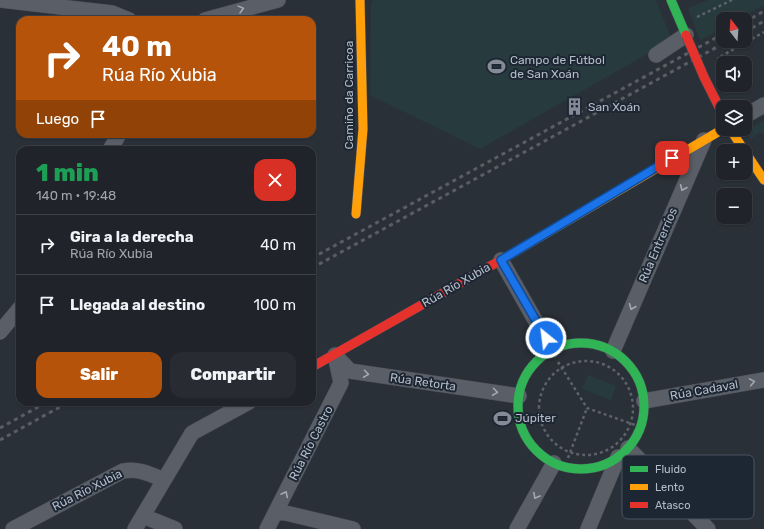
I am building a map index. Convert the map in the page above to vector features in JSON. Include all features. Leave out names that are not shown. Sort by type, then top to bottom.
[{"type":"street","points":[[0,0],[112,13],[119,16]]},
{"type":"street","points":[[220,16],[278,0]]},
{"type":"street","name":"Camiño da Carricoa","points":[[356,214],[363,129],[360,0]]},
{"type":"street","points":[[671,0],[716,101]]},
{"type":"street","points":[[656,55],[686,35]]},
{"type":"street","points":[[752,112],[764,105]]},
{"type":"street","name":"Rúa Río Xubia","points":[[316,365],[501,260],[716,133]]},
{"type":"street","points":[[735,136],[764,180]]},
{"type":"street","name":"Rúa Entrerríos","points":[[613,351],[704,139]]},
{"type":"street","points":[[501,260],[552,350]]},
{"type":"street","points":[[0,332],[16,313]]},
{"type":"street","points":[[588,529],[623,452],[641,427],[644,414],[644,401],[641,386],[635,372],[625,360],[613,351],[594,344],[572,343],[552,350],[536,361],[525,377],[519,396],[518,412],[522,428],[529,442],[540,454],[560,462],[564,467],[580,469],[594,468],[623,452]]},
{"type":"street","name":"Rúa Retorta","points":[[335,355],[350,371],[519,396]]},
{"type":"street","name":"Rúa Río Castro","points":[[267,529],[341,383],[335,355]]},
{"type":"street","name":"Rúa Cadaval","points":[[644,401],[764,380]]},
{"type":"street","points":[[175,529],[139,523],[192,434],[242,406]]},
{"type":"street","points":[[623,452],[626,455]]},
{"type":"street","points":[[517,529],[560,462]]},
{"type":"street","name":"Rúa Río Xubia","points":[[13,529],[123,470],[132,469],[164,480]]},
{"type":"street","points":[[277,510],[353,529]]},
{"type":"street","points":[[697,519],[708,529]]},
{"type":"path","points":[[696,17],[732,0]]},
{"type":"path","points":[[722,56],[764,32]]},
{"type":"path","points":[[578,362],[594,362],[609,367],[622,377],[630,391],[633,407],[630,423],[623,436],[612,447],[599,453],[584,455],[570,452],[556,444],[546,433],[540,420],[539,405],[542,390],[550,377],[561,368],[578,362]]},
{"type":"path","points":[[561,368],[587,408],[641,427]]},
{"type":"path","points":[[560,462],[570,452],[587,408]]},
{"type":"green space","name":"Campo de Fútbol de San Xoán","points":[[373,0],[656,0],[672,40],[480,149],[370,95],[371,3]]},
{"type":"green space","points":[[708,0],[764,0],[764,5],[752,12],[716,12],[716,32],[700,40],[688,8]]},
{"type":"green space","points":[[764,120],[764,135],[760,132],[751,139],[748,136],[752,136],[752,128]]},
{"type":"green space","points":[[588,375],[616,386],[611,400],[582,389]]},
{"type":"railway","points":[[752,18],[764,11]]},
{"type":"railway","points":[[752,28],[764,21]]},
{"type":"railway","points":[[316,256],[716,38]]},
{"type":"railway","points":[[316,266],[716,48]]},
{"type":"railway","points":[[0,428],[40,406]]},
{"type":"railway","points":[[0,440],[62,406]]},
{"type":"traffic: fast","points":[[671,0],[686,35]]},
{"type":"traffic: fast","points":[[587,343],[611,351],[621,357],[630,366],[639,382],[643,394],[644,406],[643,418],[639,430],[630,446],[621,455],[605,464],[593,468],[575,469],[551,461],[541,455],[532,446],[523,430],[519,418],[518,400],[526,376],[532,366],[541,357],[557,348],[569,344],[587,343]]},
{"type":"traffic: slow","points":[[356,214],[363,129],[360,0]]},
{"type":"traffic: slow","points":[[501,260],[716,133]]},
{"type":"traffic: slow","points":[[735,136],[764,180]]},
{"type":"traffic: jam","points":[[686,35],[704,77]]},
{"type":"traffic: jam","points":[[704,77],[716,101]]},
{"type":"traffic: jam","points":[[316,365],[501,260]]},
{"type":"place","name":"Campo de Fútbol de San Xoán","points":[[497,67]]},
{"type":"place","name":"San Xoán","points":[[575,107]]},
{"type":"place","name":"Júpiter","points":[[502,418]]},
{"type":"route","points":[[546,338],[501,260],[672,158]]}]
